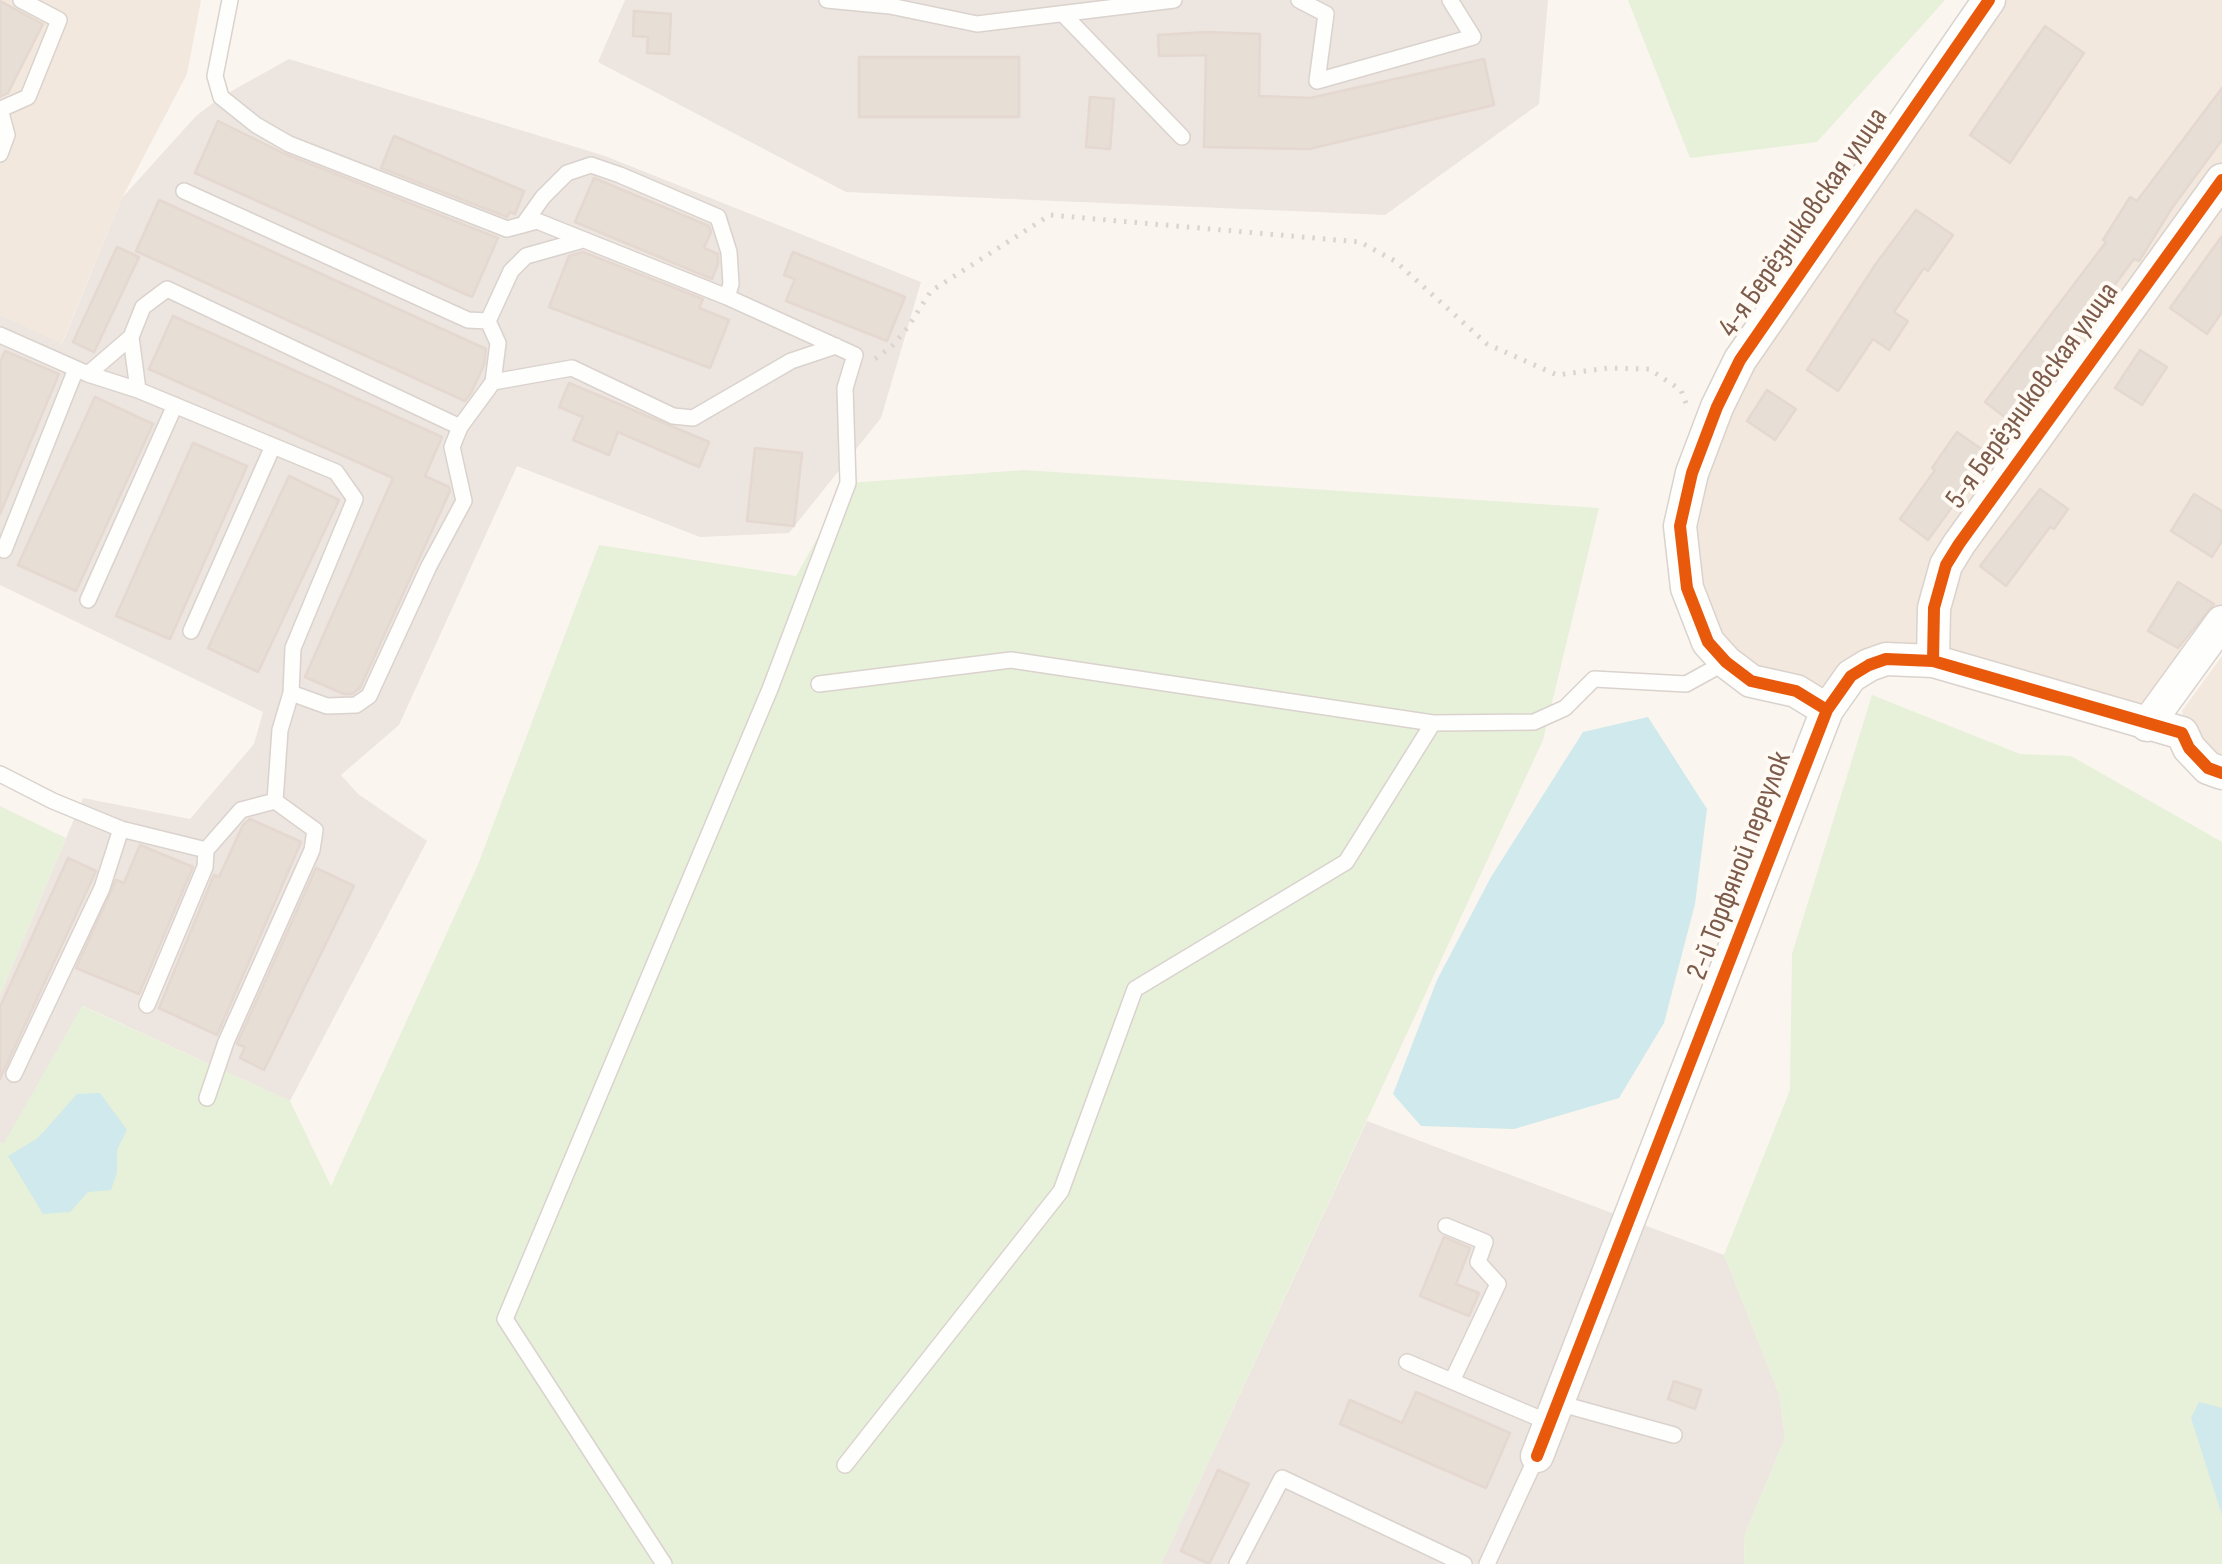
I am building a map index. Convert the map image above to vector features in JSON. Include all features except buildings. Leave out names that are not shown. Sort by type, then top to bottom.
[{"type":"street","name":"4-я Берёзниковская улица","points":[[1827,710],[1796,691],[1751,681],[1708,642],[1697,620],[1682,559],[1680,526],[1692,473],[1716,407],[1740,360],[1989,0]]},
{"type":"street","name":"5-я Берёзниковская улица","points":[[1933,661],[1934,608],[1946,566],[1965,533],[2222,180]]},
{"type":"street","points":[[2147,725],[2222,622]]},
{"type":"street","name":"2-й Торфяной переулок","points":[[1537,1456],[1827,710],[1851,676],[1869,665],[1904,658],[1933,661],[2182,732],[2189,748],[2208,768],[2222,774]]},
{"type":"lane","points":[[0,154],[7,135],[0,109],[28,96],[59,20],[21,0]]},
{"type":"lane","points":[[230,0],[215,76],[221,97],[288,144],[507,230],[537,221],[727,297],[855,355],[845,388],[848,483],[770,689],[506,1319],[664,1564]]},
{"type":"lane","points":[[827,0],[932,7],[977,24],[1174,0]]},
{"type":"lane","points":[[1297,0],[1326,14],[1317,81],[1474,37],[1450,0]]},
{"type":"lane","points":[[1064,15],[1182,137]]},
{"type":"lane","points":[[523,225],[543,197],[567,174],[590,165],[620,175],[718,217],[728,252],[731,284],[727,297]]},
{"type":"lane","points":[[184,192],[468,320],[488,321]]},
{"type":"lane","points":[[290,694],[327,706],[356,705],[369,696],[464,501],[452,447],[460,427],[494,382],[498,343],[488,321],[511,271],[526,256],[583,240]]},
{"type":"lane","points":[[138,390],[131,337],[143,307],[167,289],[460,427]]},
{"type":"lane","points":[[0,335],[336,472],[354,499],[293,648],[290,694],[280,730],[275,801]]},
{"type":"lane","points":[[4,550],[82,371],[131,337]]},
{"type":"lane","points":[[494,382],[572,368],[673,416],[693,418],[791,361],[836,346]]},
{"type":"lane","points":[[88,600],[175,405]]},
{"type":"lane","points":[[191,632],[273,446]]},
{"type":"lane","points":[[819,684],[1011,660],[1432,723],[1534,722],[1565,708],[1594,679],[1686,684],[1726,662]]},
{"type":"lane","points":[[845,1465],[1061,1192],[1135,989],[1346,862],[1432,723]]},
{"type":"lane","points":[[0,774],[52,801],[121,828],[206,850]]},
{"type":"lane","points":[[147,1005],[204,867],[206,850],[241,810],[275,801]]},
{"type":"lane","points":[[207,1098],[226,1042],[312,850],[315,830],[275,801]]},
{"type":"lane","points":[[14,1074],[102,888],[121,828]]},
{"type":"lane","points":[[1446,1226],[1485,1242],[1478,1262],[1498,1284],[1452,1382]]},
{"type":"lane","points":[[1407,1362],[1452,1382],[1554,1413],[1674,1436]]},
{"type":"lane","points":[[1487,1564],[1537,1456]]},
{"type":"lane","points":[[1237,1564],[1282,1478],[1464,1564]]},
{"type":"path","points":[[855,355],[867,364],[892,346],[931,291],[1050,216],[1360,242],[1395,261],[1487,344],[1557,375],[1608,368],[1649,369],[1681,390],[1687,408]]},
{"type":"shaded area","points":[[0,0],[201,0],[187,74],[122,198],[61,345],[0,315]]},
{"type":"shaded area","points":[[625,0],[1548,0],[1539,104],[1385,215],[846,192],[598,62]]},
{"type":"shaded area","points":[[1994,0],[2222,0],[2222,172],[1984,498],[1928,657],[1903,654],[1825,703],[1729,658],[1692,586],[1696,475],[1721,409]]},
{"type":"shaded area","points":[[289,59],[605,156],[921,282],[881,418],[789,533],[700,537],[517,466],[399,725],[341,775],[358,794],[427,841],[290,1101],[83,1006],[4,1144],[0,1142],[0,995],[83,798],[190,819],[254,744],[263,712],[0,585],[0,315],[62,344],[122,198],[196,116],[221,97]]},
{"type":"shaded area","points":[[2222,187],[2222,644],[2176,707],[2094,704],[1937,659],[1950,567]]},
{"type":"shaded area","points":[[2222,656],[2222,770],[2186,733],[2182,711]]},
{"type":"shaded area","points":[[1367,1121],[1724,1255],[1779,1394],[1785,1438],[1745,1534],[1744,1564],[1161,1564]]},
{"type":"green space","points":[[1628,0],[1945,0],[1817,142],[1690,158]]},
{"type":"green space","points":[[1024,470],[1599,508],[1543,740],[1161,1564],[0,1564],[0,1142],[4,1143],[82,1006],[290,1101],[331,1186],[477,867],[599,545],[796,576],[848,483]]},
{"type":"green space","points":[[1872,695],[2020,754],[2071,756],[2222,842],[2222,1564],[1744,1564],[1745,1534],[1785,1438],[1779,1394],[1724,1255],[1790,1090],[1792,954]]},
{"type":"green space","points":[[0,806],[66,838],[0,995]]},
{"type":"water","points":[[1648,717],[1707,809],[1695,904],[1664,1023],[1619,1098],[1514,1129],[1421,1126],[1393,1094],[1437,980],[1491,877],[1583,732]]},
{"type":"water","points":[[100,1093],[127,1130],[117,1150],[117,1172],[111,1190],[88,1192],[70,1212],[43,1214],[8,1156],[38,1138],[77,1094]]},
{"type":"water","points":[[2199,1402],[2222,1408],[2222,1515],[2191,1418]]},
{"type":"cycle path","points":[[1827,710],[1796,691],[1751,681],[1708,642],[1687,588],[1680,526],[1692,473],[1740,360],[1989,0]]},
{"type":"cycle path","points":[[1933,661],[1934,608],[1946,565],[2222,180]]},
{"type":"cycle path","points":[[1537,1456],[1827,710],[1851,676],[1886,659],[1933,661],[2182,733],[2189,748],[2208,768],[2222,773]]}]
